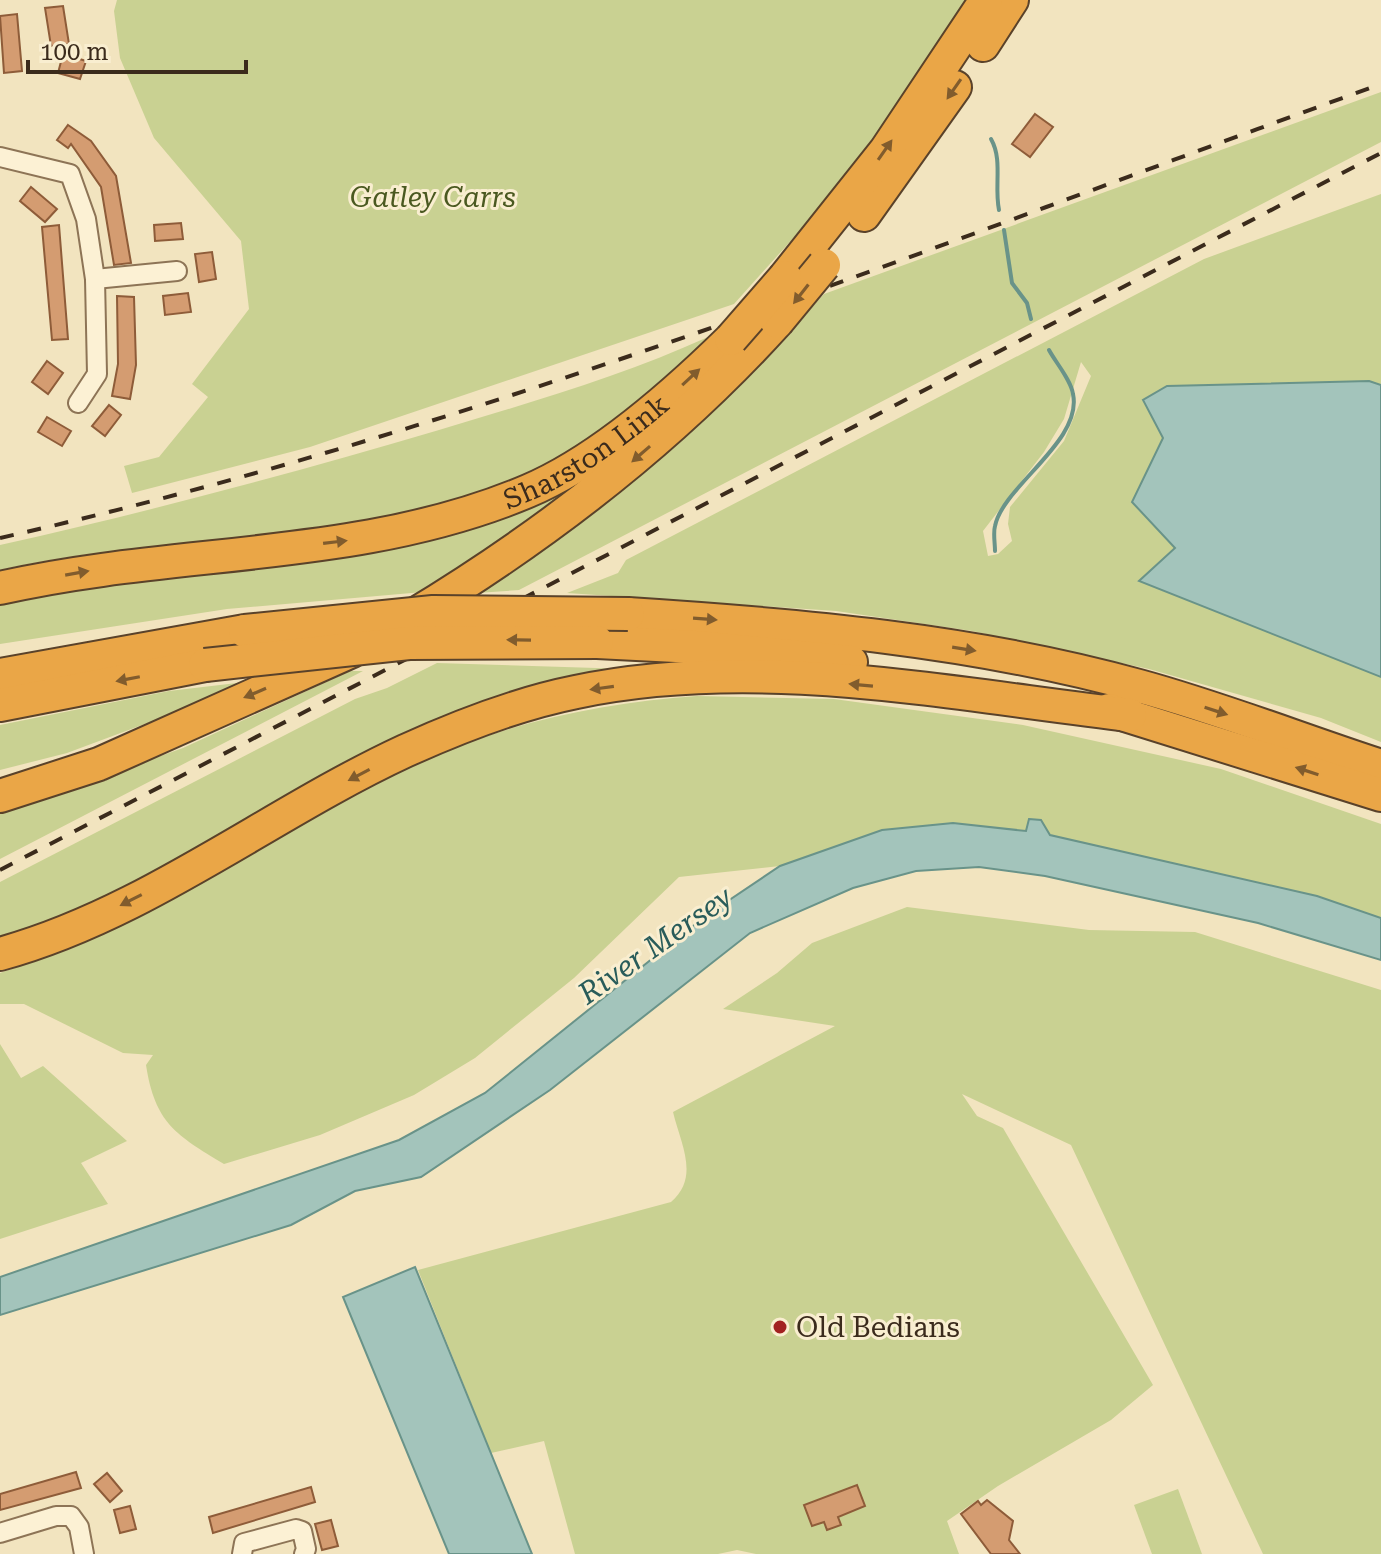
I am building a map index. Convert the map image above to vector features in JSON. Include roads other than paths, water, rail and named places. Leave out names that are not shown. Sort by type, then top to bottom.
[{"type":"highway","name":"Sharston Link","points":[[0,588],[105,568],[405,531],[531,490],[611,440],[684,385],[731,339],[785,277],[886,150],[986,0]]},
{"type":"highway","name":"Sharston Link","points":[[191,721],[339,659],[509,555],[656,441],[777,322],[824,265],[898,172],[1012,0]]},
{"type":"highway","points":[[0,675],[245,631],[433,612],[628,614],[800,626],[971,650],[1139,686],[1381,766]]},
{"type":"highway","points":[[0,656],[159,632],[245,631]]},
{"type":"highway","points":[[0,705],[205,665],[409,643],[597,642],[696,647],[875,664],[961,678],[1130,715],[1381,795]]},
{"type":"highway","points":[[0,954],[40,942],[124,904],[403,752],[504,710],[579,691],[712,677],[807,680],[1130,715]]},
{"type":"highway","points":[[0,779],[191,721]]},
{"type":"highway","points":[[0,796],[99,764],[191,721]]},
{"type":"street","points":[[0,157],[70,174],[86,219],[95,279],[97,374],[78,403]]},
{"type":"street","points":[[95,279],[177,271]]},
{"type":"street","points":[[0,1533],[56,1516],[71,1516],[79,1527],[84,1554]]},
{"type":"street","points":[[242,1554],[244,1543],[296,1529],[302,1531],[306,1549],[304,1554]]},
{"type":"water","points":[[1369,381],[1381,385],[1381,677],[1139,581],[1175,548],[1132,502],[1163,438],[1143,400],[1167,386]]},
{"type":"water","points":[[1029,819],[1041,820],[1050,835],[1317,896],[1381,918],[1381,960],[1258,923],[1045,876],[979,867],[916,871],[853,888],[750,933],[550,1090],[421,1177],[355,1191],[291,1225],[0,1315],[0,1277],[399,1140],[485,1093],[704,917],[780,866],[882,830],[953,823],[1026,831]]},
{"type":"water","points":[[415,1267],[532,1554],[449,1554],[343,1297]]},
{"type":"waterway","points":[[991,139],[997,156],[999,210]]},
{"type":"waterway","points":[[1004,230],[1012,283],[1027,303],[1031,319]]},
{"type":"waterway","points":[[995,551],[994,529],[1001,511],[1055,446],[1073,412],[1072,389],[1049,350]]},
{"type":"railway","points":[[0,538],[177,495],[525,391],[869,272],[1381,84]]},
{"type":"railway","points":[[0,870],[1381,153]]},
{"type":"place","name":"Old Bedians","points":[[780,1327]]},
{"type":"park label","name":"Gatley Carrs","points":[[433,197]]},
{"type":"water label","name":"River Mersey","points":[[655,945]]}]
